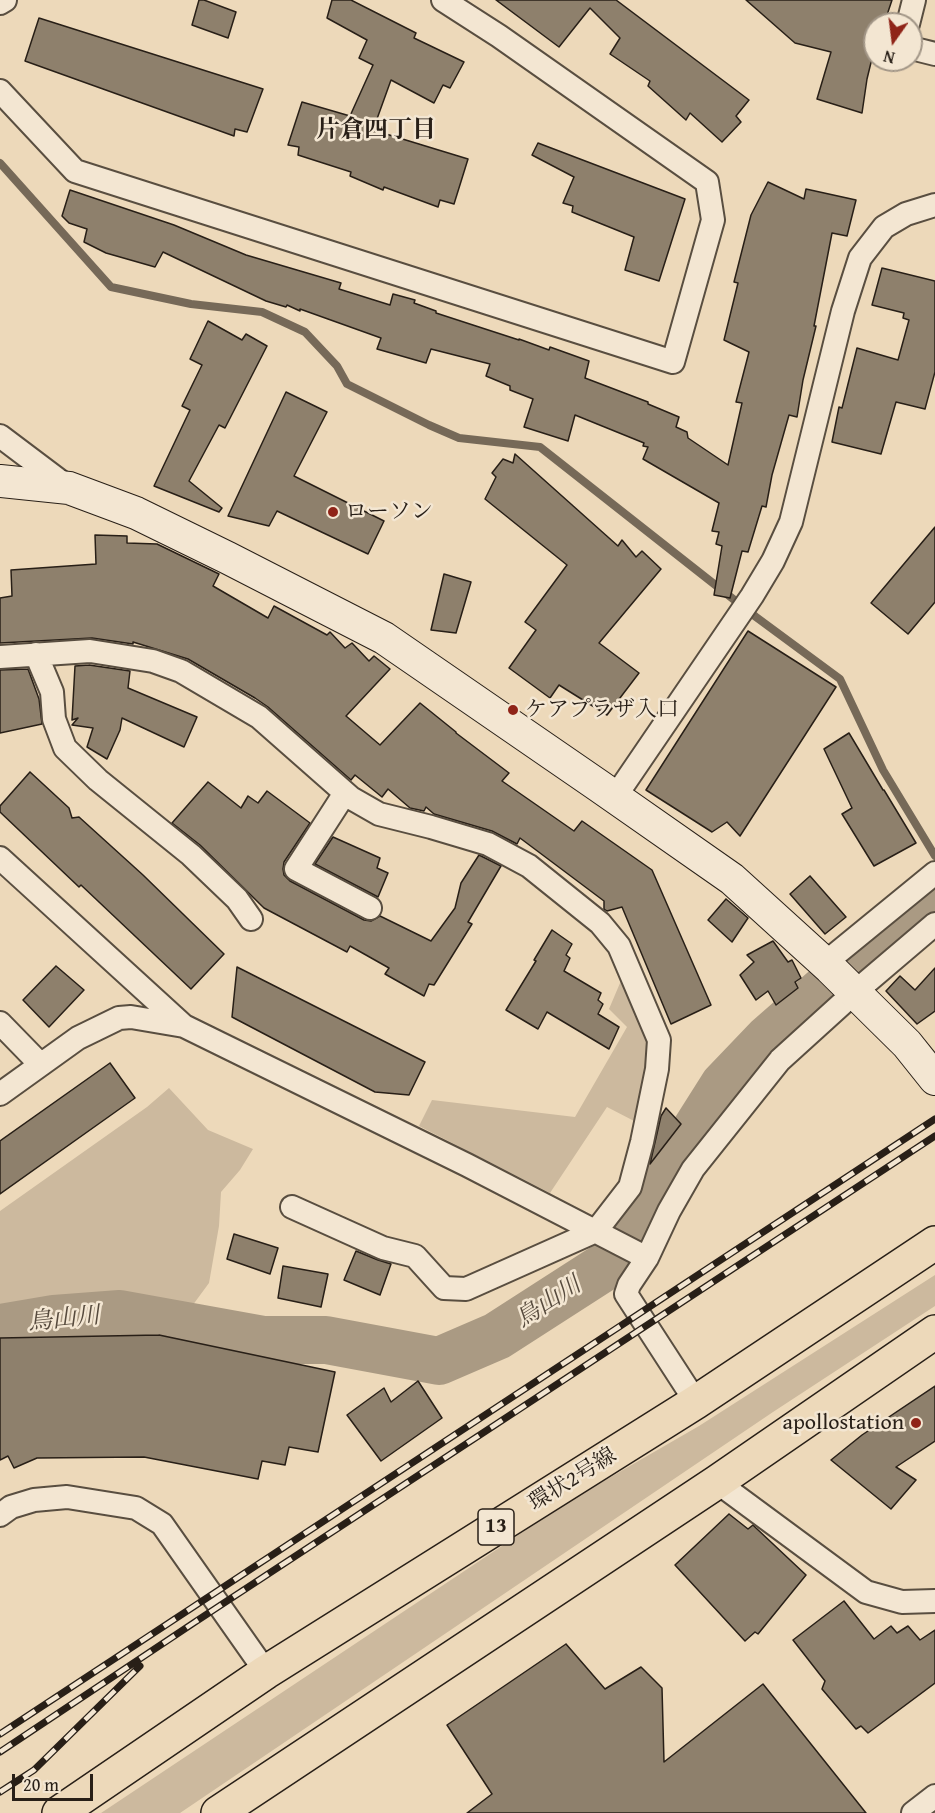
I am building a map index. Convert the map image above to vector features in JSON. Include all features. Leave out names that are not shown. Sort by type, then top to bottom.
[{"type":"main road","name":"環状2号線","points":[[59,1813],[266,1672],[696,1402],[935,1244]]},
{"type":"main road","points":[[218,1813],[717,1482],[935,1332]]},
{"type":"street","points":[[0,3],[5,0]]},
{"type":"street","points":[[0,92],[75,171],[673,362],[713,220],[707,182],[499,36],[443,0]]},
{"type":"street","points":[[615,797],[735,623],[773,561],[791,522],[843,311],[860,258],[884,227],[906,214],[935,205]]},
{"type":"street","points":[[0,436],[69,488]]},
{"type":"street","points":[[0,482],[69,488],[136,513],[384,638],[732,879],[855,992],[907,1044],[935,1079]]},
{"type":"street","points":[[0,657],[90,651],[153,661],[182,671],[259,717],[351,798],[379,814],[431,826],[488,844],[529,866],[600,923],[619,946],[659,1040],[657,1069],[630,1187],[596,1232],[466,1289],[444,1288],[415,1256],[383,1248],[292,1207]]},
{"type":"street","points":[[36,654],[52,692],[54,719],[65,748],[98,780],[191,855],[237,899],[251,919]]},
{"type":"street","points":[[345,793],[296,869],[370,908]]},
{"type":"street","points":[[0,858],[184,1026],[467,1165],[647,1258]]},
{"type":"street","points":[[827,965],[935,873]]},
{"type":"street","points":[[696,1402],[626,1294],[630,1285],[647,1258],[669,1211],[693,1169],[780,1060],[935,924]]},
{"type":"street","points":[[0,1094],[78,1038],[119,1018],[131,1017],[184,1026]]},
{"type":"street","points":[[0,1023],[40,1064]]},
{"type":"street","points":[[717,1482],[866,1592],[902,1602],[935,1601]]},
{"type":"street","points":[[0,1515],[11,1508],[34,1500],[67,1497],[136,1508],[162,1524],[266,1672]]},
{"type":"street","points":[[913,1813],[935,1796]]},
{"type":"shaded area","points":[[623,976],[643,1022],[650,1056],[636,1122],[607,1107],[550,1193],[419,1126],[432,1100],[575,1117],[627,1027],[609,1009]]},
{"type":"shaded area","points":[[169,1088],[208,1130],[253,1149],[240,1170],[221,1192],[219,1226],[209,1283],[184,1317],[114,1305],[0,1316],[0,1211],[147,1107]]},
{"type":"shaded area","points":[[935,1275],[935,1306],[773,1412],[180,1813],[101,1813],[571,1500],[699,1426]]},
{"type":"building","points":[[199,0],[236,12],[228,38],[192,25]]},
{"type":"building","points":[[332,0],[351,0],[416,33],[414,38],[464,62],[450,88],[443,85],[434,103],[391,80],[373,130],[468,159],[454,204],[440,200],[438,207],[384,187],[383,190],[350,176],[351,172],[298,155],[299,147],[288,145],[302,102],[350,116],[373,65],[359,58],[367,40],[327,18]]},
{"type":"building","points":[[496,0],[616,0],[749,100],[736,116],[741,122],[722,142],[690,113],[686,120],[648,86],[650,81],[610,54],[620,38],[590,8],[559,47]]},
{"type":"building","points":[[746,0],[892,0],[888,12],[863,12],[863,72],[869,72],[862,113],[817,99],[831,52],[795,43]]},
{"type":"building","points":[[39,18],[263,89],[247,132],[235,129],[234,136],[25,61]]},
{"type":"building","points":[[538,143],[685,199],[659,281],[625,270],[634,237],[572,212],[573,206],[563,203],[574,177],[532,155]]},
{"type":"building","points":[[768,182],[804,199],[806,189],[856,200],[847,236],[832,233],[797,417],[789,415],[772,475],[766,507],[762,506],[748,552],[742,551],[730,598],[714,595],[722,546],[716,544],[719,532],[712,531],[719,503],[643,459],[648,447],[643,446],[644,443],[575,415],[568,441],[524,427],[533,399],[510,390],[510,386],[486,376],[490,364],[431,349],[426,363],[377,349],[381,338],[300,309],[300,311],[287,305],[286,307],[266,301],[163,252],[155,267],[106,253],[84,242],[87,229],[69,223],[62,216],[70,190],[174,225],[246,255],[341,283],[339,289],[390,305],[393,294],[415,300],[414,303],[436,311],[436,313],[589,361],[585,378],[648,402],[648,404],[679,417],[676,427],[687,432],[688,438],[728,465],[742,403],[736,402],[749,352],[724,340],[738,283],[734,282],[751,215]]},
{"type":"building","points":[[882,268],[935,281],[935,372],[925,409],[896,402],[881,454],[832,442],[839,407],[842,408],[857,348],[898,360],[909,320],[903,318],[904,313],[872,305]]},
{"type":"building","points":[[208,321],[242,340],[246,334],[267,346],[225,428],[219,425],[189,481],[222,508],[219,512],[154,486],[190,410],[182,406],[202,365],[190,359]]},
{"type":"building","points":[[286,392],[327,412],[294,476],[384,521],[368,554],[277,511],[269,526],[228,516]]},
{"type":"building","points":[[515,454],[618,546],[622,540],[636,557],[642,551],[661,569],[599,643],[639,673],[607,715],[559,685],[550,698],[509,668],[536,630],[525,622],[567,565],[485,499],[496,477],[492,473],[503,459],[513,463]]},
{"type":"building","points":[[935,527],[935,602],[908,634],[871,603]]},
{"type":"building","points":[[95,535],[127,536],[127,543],[157,544],[219,574],[213,586],[268,618],[274,606],[327,635],[330,632],[345,648],[352,643],[369,661],[374,656],[390,669],[346,716],[380,745],[420,703],[509,773],[502,781],[574,831],[582,821],[652,870],[711,1005],[671,1024],[622,907],[607,911],[604,909],[604,901],[520,838],[517,844],[492,831],[434,814],[426,807],[424,811],[410,808],[388,789],[382,797],[355,775],[351,780],[268,707],[188,659],[133,642],[133,644],[92,638],[0,643],[0,598],[12,596],[11,570],[96,564]]},
{"type":"building","points":[[444,574],[471,582],[456,633],[431,630]]},
{"type":"building","points":[[748,631],[836,687],[740,836],[727,822],[712,832],[646,790]]},
{"type":"building","points":[[89,665],[130,671],[128,688],[197,717],[184,747],[122,718],[120,730],[107,759],[87,747],[93,728],[72,725],[78,718],[72,720],[75,666]]},
{"type":"building","points":[[28,669],[39,699],[42,724],[0,733],[0,670]]},
{"type":"building","points":[[849,733],[916,843],[874,866],[842,814],[852,808],[824,749]]},
{"type":"building","points":[[30,772],[69,808],[72,818],[79,817],[224,954],[191,989],[0,812],[0,806]]},
{"type":"building","points":[[208,782],[241,808],[248,796],[258,803],[267,791],[310,823],[284,862],[284,875],[290,881],[364,920],[371,921],[380,916],[431,941],[455,908],[461,883],[479,855],[501,866],[468,922],[472,924],[434,985],[429,984],[424,996],[385,974],[389,968],[350,946],[347,952],[264,908],[200,845],[172,823]]},
{"type":"building","points":[[333,837],[380,858],[377,868],[388,873],[378,897],[315,864]]},
{"type":"building","points":[[810,876],[846,917],[825,934],[790,894]]},
{"type":"building","points":[[726,899],[748,918],[732,942],[708,920]]},
{"type":"building","points":[[552,930],[572,944],[566,955],[570,958],[564,971],[601,993],[598,1000],[603,1004],[598,1014],[619,1027],[609,1049],[547,1012],[538,1029],[506,1010]]},
{"type":"building","points":[[773,941],[788,962],[792,960],[801,978],[795,982],[798,988],[776,1005],[768,991],[756,1000],[740,975],[754,962],[747,955]]},
{"type":"building","points":[[56,966],[84,990],[49,1027],[23,1000]]},
{"type":"building","points":[[237,967],[425,1062],[409,1095],[375,1092],[232,1017]]},
{"type":"building","points":[[935,968],[935,1011],[917,1024],[886,991],[900,976],[915,990]]},
{"type":"building","points":[[110,1063],[135,1098],[0,1194],[0,1141]]},
{"type":"building","points":[[666,1108],[681,1124],[650,1164],[661,1116]]},
{"type":"building","points":[[234,1234],[278,1248],[270,1274],[227,1259]]},
{"type":"building","points":[[356,1251],[391,1264],[380,1295],[344,1280]]},
{"type":"building","points":[[283,1266],[328,1274],[321,1307],[278,1298]]},
{"type":"building","points":[[159,1335],[335,1372],[318,1452],[289,1447],[285,1465],[262,1461],[258,1479],[144,1457],[37,1458],[14,1468],[8,1456],[0,1460],[0,1338]]},
{"type":"building","points":[[418,1381],[442,1418],[381,1461],[347,1415],[384,1388],[391,1402]]},
{"type":"building","points":[[935,1386],[935,1441],[896,1467],[916,1480],[891,1509],[831,1460],[862,1435]]},
{"type":"building","points":[[729,1514],[748,1529],[753,1525],[806,1575],[758,1634],[755,1632],[745,1641],[675,1565]]},
{"type":"building","points":[[844,1601],[874,1639],[891,1626],[897,1633],[908,1626],[920,1640],[935,1630],[935,1683],[868,1733],[861,1726],[856,1729],[822,1689],[825,1681],[793,1640]]},
{"type":"building","points":[[566,1644],[605,1689],[641,1667],[662,1688],[664,1762],[763,1684],[866,1813],[467,1813],[492,1794],[447,1725]]},
{"type":"waterway","points":[[0,163],[111,287],[191,304],[262,312],[305,332],[337,366],[347,384],[429,425],[459,438],[540,447],[756,617],[840,679],[883,770],[935,856]]},
{"type":"waterway","name":"鳥山川","points":[[0,1328],[54,1319],[120,1314],[264,1340],[326,1340],[439,1361],[497,1336],[612,1262],[724,1085],[768,1039],[921,905],[935,896]]},
{"type":"railway","points":[[0,1734],[935,1119]]},
{"type":"railway","points":[[0,1752],[935,1136]]},
{"type":"railway","points":[[0,1792],[34,1770],[140,1666]]},
{"type":"place","name":"ローソン","points":[[333,512]]},
{"type":"place","name":"ケアプラザ入口","points":[[513,710]]},
{"type":"place","name":"apollostation","points":[[916,1423]]},
{"type":"district","name":"片倉四丁目","points":[[376,131]]}]
